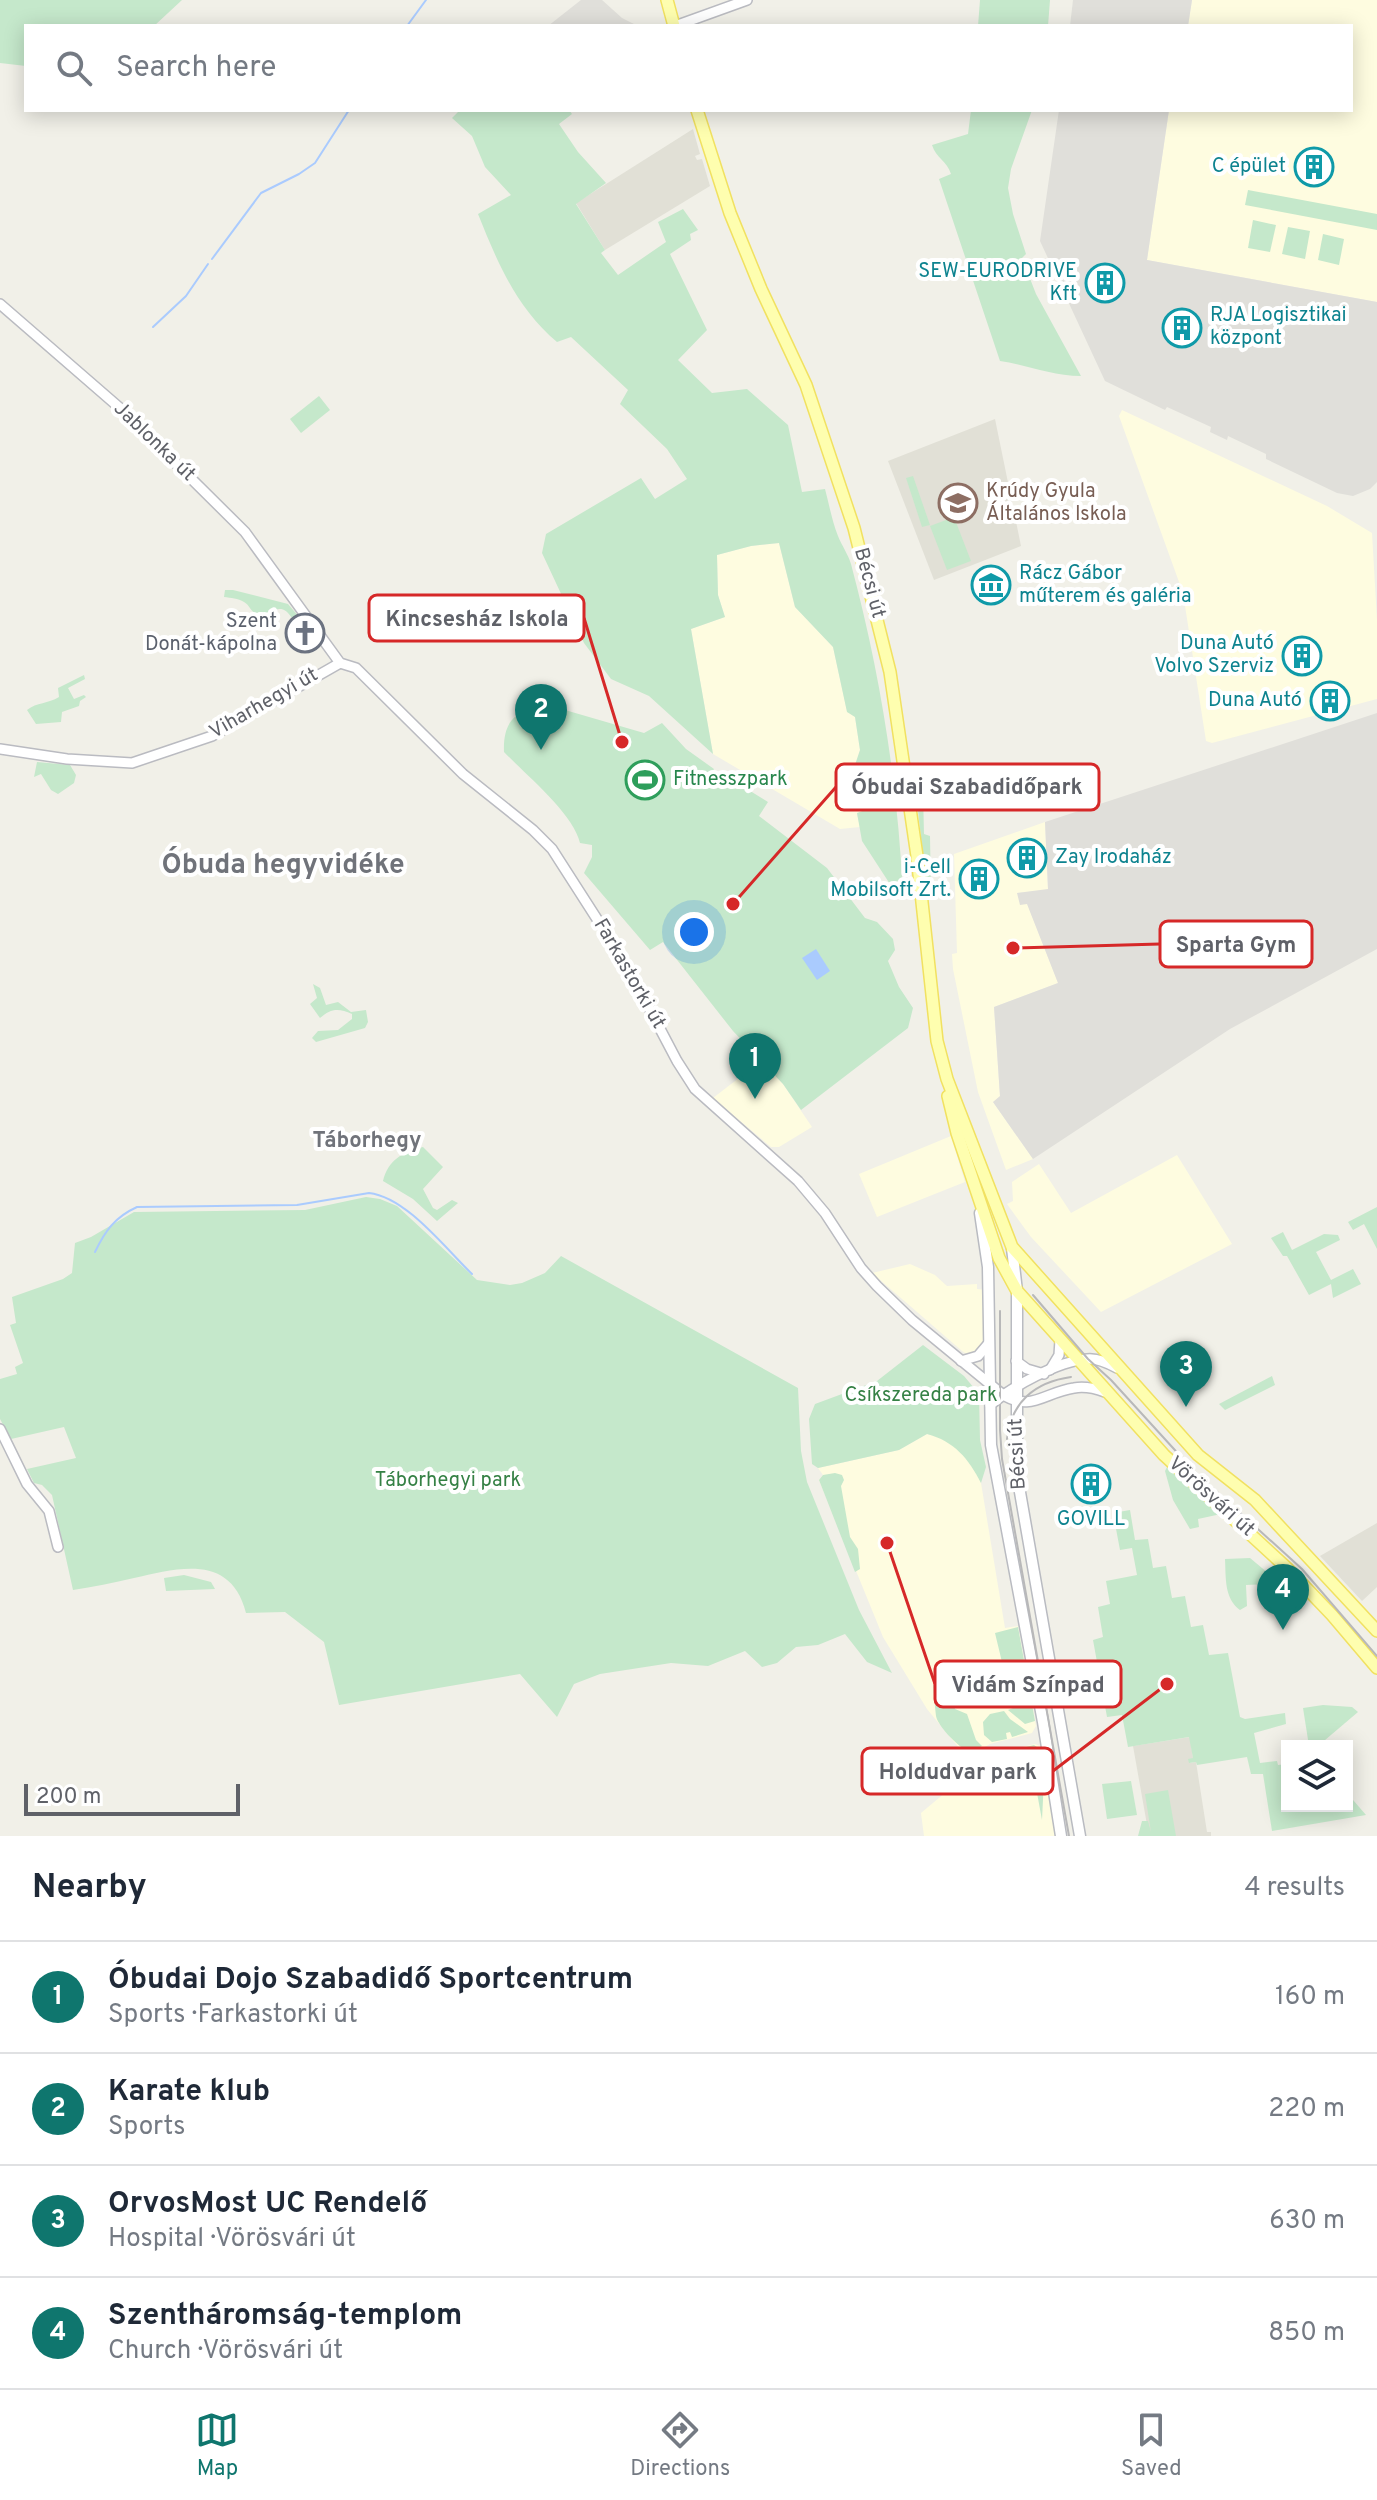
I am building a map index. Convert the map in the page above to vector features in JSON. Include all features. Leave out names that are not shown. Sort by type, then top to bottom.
[{"type":"main road","points":[[667,0],[674,24]]},
{"type":"main road","name":"Bécsi út","points":[[698,112],[737,231],[806,385],[854,528],[890,672],[906,771],[936,1037],[954,1120],[975,1188],[986,1247],[991,1445],[1046,1736],[1061,1836]]},
{"type":"main road","name":"Bécsi út","points":[[947,1079],[1012,1247],[1017,1291],[1017,1475],[1080,1836]]},
{"type":"main road","name":"Vörösvári út","points":[[975,1188],[999,1258],[1017,1291],[1164,1455],[1288,1569],[1377,1668]]},
{"type":"main road","name":"Vörösvári út","points":[[1012,1247],[1198,1455],[1255,1500],[1377,1631]]},
{"type":"street","points":[[681,24],[747,0]]},
{"type":"street","name":"Jablonka út","points":[[0,304],[121,409],[245,532],[290,596]]},
{"type":"street","name":"Farkastorki út","points":[[290,596],[340,663],[356,668],[463,774],[552,849],[638,987],[689,1082],[798,1181],[825,1213],[869,1279],[912,1320],[1016,1403]]},
{"type":"street","name":"Viharhegyi út","points":[[0,749],[67,759],[132,763],[212,736],[340,663]]},
{"type":"street","points":[[961,1361],[984,1352],[990,1340]]},
{"type":"street","points":[[1047,1373],[1059,1355],[1060,1340]]},
{"type":"street","points":[[990,1405],[1016,1386],[1079,1361],[1099,1360],[1120,1370]]},
{"type":"street","points":[[1016,1361],[1027,1369],[1047,1373]]},
{"type":"street","points":[[990,1383],[1016,1386]]},
{"type":"street","points":[[1016,1403],[1076,1387],[1105,1392]]},
{"type":"street","points":[[0,1429],[27,1484],[49,1511],[58,1547]]},
{"type":"shaded area","points":[[581,0],[602,0],[634,24],[551,24]]},
{"type":"shaded area","points":[[1073,0],[1192,0],[1188,24],[1070,24]]},
{"type":"shaded area","points":[[1192,0],[1377,0],[1377,302],[1147,260],[1169,112],[1353,112],[1353,24],[1188,24]]},
{"type":"shaded area","points":[[1059,112],[1169,112],[1147,260],[1377,302],[1377,482],[1370,489],[1353,496],[1337,493],[1266,459],[1266,454],[1228,436],[1227,440],[1210,432],[1211,427],[1167,407],[1165,410],[1105,381],[1040,241]]},
{"type":"shaded area","points":[[693,129],[700,154],[695,156],[697,160],[702,159],[710,186],[605,250],[576,203]]},
{"type":"shaded area","points":[[1122,410],[1327,506],[1372,533],[1377,699],[1212,743],[1206,741],[1183,593],[1119,416]]},
{"type":"shaded area","name":"Krúdy Gyula Általános Iskola","points":[[995,419],[1021,546],[934,580],[888,461]]},
{"type":"shaded area","points":[[779,543],[795,607],[833,647],[847,711],[855,717],[860,750],[855,765],[865,811],[857,814],[860,827],[840,829],[713,754],[691,629],[725,617],[718,595],[717,555]]},
{"type":"shaded area","points":[[1377,713],[1377,949],[1230,1029],[1033,1159],[993,1102],[1000,1096],[994,1007],[1058,983],[1027,904],[1020,905],[1017,893],[1048,889],[1045,822]]},
{"type":"shaded area","points":[[1045,822],[1048,890],[1017,893],[1027,903],[1058,983],[994,1007],[1000,1097],[993,1102],[1033,1159],[1006,1170],[978,1092],[953,969],[952,954],[957,953],[954,854]]},
{"type":"shaded area","points":[[761,1061],[783,1084],[812,1127],[779,1147],[771,1147],[713,1098]]},
{"type":"shaded area","points":[[951,1136],[965,1182],[877,1217],[859,1174]]},
{"type":"shaded area","points":[[1177,1155],[1232,1244],[1101,1312],[1031,1237],[1007,1204],[1013,1201],[1012,1182],[1039,1164],[1071,1213]]},
{"type":"shaded area","points":[[910,1264],[935,1275],[947,1286],[977,1284],[977,1289],[986,1290],[984,1346],[980,1352],[968,1355],[962,1351],[872,1273]]},
{"type":"shaded area","points":[[927,1434],[942,1437],[956,1447],[972,1464],[981,1483],[1005,1628],[1018,1626],[1036,1726],[1032,1733],[990,1744],[972,1754],[964,1754],[927,1709],[883,1637],[819,1480],[823,1475],[818,1468],[899,1450]]},
{"type":"shaded area","points":[[1377,1523],[1377,1587],[1362,1601],[1320,1556]]},
{"type":"shaded area","points":[[1190,1737],[1193,1758],[1190,1763],[1196,1762],[1207,1832],[1211,1832],[1211,1836],[1149,1836],[1133,1746]]},
{"type":"shaded area","points":[[1035,1744],[1040,1746],[1051,1796],[1055,1836],[924,1836],[921,1813],[977,1766],[1009,1750]]},
{"type":"green space","points":[[0,0],[182,0],[156,24],[24,24],[24,66],[0,63]]},
{"type":"green space","points":[[980,0],[1050,0],[1048,24],[978,24]]},
{"type":"green space","points":[[458,112],[570,112],[572,114],[559,124],[578,152],[606,183],[576,204],[605,250],[601,253],[618,275],[666,242],[658,222],[683,209],[698,230],[690,234],[691,240],[670,254],[707,330],[678,360],[712,393],[747,389],[788,425],[802,492],[825,489],[836,530],[851,564],[879,687],[897,812],[903,896],[899,898],[862,841],[857,813],[865,810],[855,765],[860,750],[855,717],[847,712],[833,647],[795,607],[779,543],[717,555],[718,595],[725,617],[691,629],[713,754],[649,696],[611,679],[584,643],[542,553],[546,534],[641,478],[655,499],[687,479],[667,449],[620,404],[628,390],[571,337],[557,342],[519,299],[478,214],[511,195],[485,167],[472,136],[452,118]]},
{"type":"green space","points":[[971,112],[1031,112],[1011,169],[1008,188],[1026,254],[1022,258],[1036,294],[1081,376],[1000,361],[939,179],[951,174],[932,145],[968,134]]},
{"type":"green space","points":[[1248,190],[1377,214],[1377,230],[1245,205]]},
{"type":"green space","points":[[1253,220],[1276,225],[1270,252],[1248,248]]},
{"type":"green space","points":[[1288,227],[1310,231],[1305,259],[1282,254]]},
{"type":"green space","points":[[1323,234],[1344,239],[1339,265],[1318,260]]},
{"type":"green space","points":[[319,396],[330,410],[301,433],[290,419]]},
{"type":"green space","points":[[913,476],[930,525],[922,527],[906,478]]},
{"type":"green space","points":[[954,517],[971,561],[947,570],[930,526]]},
{"type":"green space","points":[[225,590],[288,604],[300,618],[293,620],[281,609],[256,614],[246,603],[224,597]]},
{"type":"green space","points":[[84,675],[85,679],[68,688],[74,699],[86,697],[79,706],[62,712],[61,722],[36,724],[27,710],[59,697],[58,688]]},
{"type":"green space","points":[[535,708],[565,710],[644,733],[662,723],[686,749],[714,769],[712,772],[718,776],[721,773],[768,802],[759,816],[827,868],[865,918],[877,922],[893,939],[895,950],[888,961],[899,987],[913,1008],[908,1028],[801,1110],[783,1084],[733,1031],[663,942],[650,950],[584,873],[592,857],[592,845],[580,843],[576,831],[558,807],[504,752],[510,722],[520,713]]},
{"type":"green space","points":[[37,762],[70,765],[76,775],[74,783],[58,794],[51,790],[41,774],[34,777]]},
{"type":"green space","points":[[914,773],[917,773],[923,792],[924,834],[930,836],[931,894],[927,894]]},
{"type":"green space","points":[[313,984],[320,988],[326,1005],[338,1002],[351,1012],[366,1010],[368,1022],[365,1028],[316,1042],[312,1038],[318,1031],[338,1030],[352,1019],[352,1014],[335,1010],[320,1018],[310,1004],[317,998]]},
{"type":"green space","points":[[423,1147],[443,1167],[423,1189],[433,1208],[437,1210],[452,1200],[458,1203],[437,1221],[413,1199],[383,1181],[397,1158]]},
{"type":"green space","name":"Táborhegyi park","points":[[366,1197],[397,1206],[477,1280],[510,1285],[522,1283],[545,1273],[561,1256],[798,1388],[801,1451],[807,1482],[859,1610],[892,1673],[867,1662],[845,1634],[818,1645],[796,1647],[777,1663],[762,1667],[745,1651],[708,1666],[671,1663],[600,1674],[574,1684],[557,1717],[520,1674],[339,1705],[324,1642],[285,1612],[246,1613],[239,1594],[216,1573],[201,1569],[168,1571],[73,1590],[52,1495],[42,1485],[34,1483],[27,1469],[76,1458],[64,1427],[11,1439],[0,1419],[0,1379],[17,1374],[15,1367],[23,1363],[10,1325],[16,1323],[12,1297],[72,1273],[75,1243],[134,1212],[305,1210]]},
{"type":"green space","points":[[1377,1207],[1377,1249],[1364,1224],[1353,1230],[1348,1222]]},
{"type":"green space","points":[[1283,1232],[1292,1250],[1324,1234],[1338,1235],[1340,1240],[1316,1252],[1331,1280],[1353,1269],[1361,1284],[1333,1298],[1331,1284],[1309,1295],[1287,1256],[1283,1256],[1271,1238]]},
{"type":"green space","name":"Csíkszereda park","points":[[923,1345],[964,1376],[979,1394],[980,1440],[986,1467],[981,1483],[960,1452],[945,1441],[927,1434],[899,1450],[818,1468],[812,1464],[809,1419],[815,1404],[877,1381]]},
{"type":"green space","points":[[1272,1376],[1275,1385],[1225,1410],[1219,1404]]},
{"type":"green space","points":[[1167,1467],[1221,1514],[1198,1519],[1199,1527],[1190,1529],[1173,1500],[1165,1471]]},
{"type":"green space","points":[[823,1475],[842,1475],[844,1480],[841,1486],[850,1537],[858,1549],[860,1569],[855,1572],[819,1480]]},
{"type":"green space","points":[[1130,1510],[1135,1540],[1148,1539],[1153,1568],[1166,1566],[1172,1598],[1185,1596],[1191,1627],[1203,1625],[1209,1655],[1228,1653],[1240,1717],[1245,1719],[1285,1713],[1286,1724],[1254,1733],[1260,1763],[1277,1761],[1281,1765],[1281,1812],[1353,1812],[1353,1800],[1366,1815],[1272,1831],[1263,1774],[1251,1774],[1247,1757],[1197,1765],[1196,1762],[1189,1763],[1188,1759],[1193,1758],[1189,1737],[1128,1747],[1122,1715],[1107,1717],[1093,1640],[1103,1637],[1098,1607],[1110,1604],[1106,1581],[1137,1575],[1132,1548],[1120,1550],[1113,1513]]},
{"type":"green space","points":[[1250,1558],[1268,1573],[1269,1584],[1246,1585],[1247,1606],[1240,1610],[1228,1594],[1225,1559]]},
{"type":"green space","points":[[184,1575],[211,1582],[215,1589],[166,1591],[164,1578]]},
{"type":"green space","points":[[1018,1627],[1035,1721],[1025,1724],[1008,1710],[1013,1708],[995,1633]]},
{"type":"green space","points":[[950,1682],[955,1709],[967,1714],[976,1740],[982,1746],[971,1752],[951,1738],[936,1716],[933,1685]]},
{"type":"green space","points":[[1323,1705],[1352,1707],[1358,1712],[1325,1740],[1308,1740],[1303,1708]]},
{"type":"green space","points":[[1004,1711],[1028,1732],[1012,1737],[1010,1732],[1006,1733],[1007,1739],[992,1742],[984,1735],[983,1722],[990,1714]]},
{"type":"green space","points":[[1034,1745],[1041,1750],[1044,1779],[1042,1820],[1030,1755],[997,1761],[998,1768],[993,1769],[993,1761],[1008,1753],[1010,1758],[1015,1756],[1014,1750]]},
{"type":"green space","points":[[1131,1781],[1137,1815],[1107,1819],[1102,1784]]},
{"type":"green space","points":[[1168,1790],[1176,1836],[1138,1836],[1142,1821],[1148,1821],[1151,1832],[1145,1794]]},
{"type":"water","points":[[816,949],[830,971],[817,980],[802,958]]},
{"type":"waterway","points":[[408,24],[426,0]]},
{"type":"waterway","points":[[212,259],[261,193],[315,163],[348,112]]},
{"type":"waterway","points":[[153,327],[186,296],[208,264]]},
{"type":"waterway","points":[[95,1252],[112,1225],[137,1207],[297,1205],[369,1193],[383,1197],[411,1214],[472,1274]]},
{"type":"tram line","points":[[1033,1295],[1088,1359],[1194,1471],[1302,1569],[1377,1656]]},
{"type":"tram line","points":[[1000,1311],[1002,1459],[1069,1836]]},
{"type":"tram line","points":[[1007,1439],[1014,1414],[1027,1396],[1046,1384],[1071,1377]]},
{"type":"place","name":"C épület","points":[[1314,167]]},
{"type":"place","name":"SEW-EURODRIVE Kft","points":[[1105,283]]},
{"type":"place","name":"RJA Logisztikai központ","points":[[1182,328]]},
{"type":"place","name":"Krúdy Gyula Általános Iskola","points":[[958,503]]},
{"type":"place","name":"Rácz Gábor műterem és galéria","points":[[991,585]]},
{"type":"place","name":"Szent Donát-kápolna","points":[[305,633]]},
{"type":"place","name":"Duna Autó Volvo Szerviz","points":[[1302,656]]},
{"type":"place","name":"Duna Autó","points":[[1330,701]]},
{"type":"place","name":"Kincsesház Iskola","points":[[622,742]]},
{"type":"place","name":"Karate klub","points":[[541,750]]},
{"type":"place","name":"Fitnesszpark","points":[[645,780]]},
{"type":"place","name":"Zay Irodaház","points":[[1027,858]]},
{"type":"place","name":"i-Cell Mobilsoft Zrt.","points":[[979,879]]},
{"type":"place","name":"Óbudai Szabadidőpark","points":[[733,904]]},
{"type":"place","name":"Sparta Gym","points":[[1013,948]]},
{"type":"place","name":"Óbudai Dojo Szabadidő Sportcentrum","points":[[755,1099]]},
{"type":"place","name":"OrvosMost UC Rendelő","points":[[1186,1407]]},
{"type":"place","name":"GOVILL","points":[[1091,1484]]},
{"type":"place","name":"Vidám Színpad","points":[[887,1543]]},
{"type":"place","name":"Szentháromság-templom","points":[[1283,1630]]},
{"type":"place","name":"Holdudvar park","points":[[1167,1684]]},
{"type":"district","name":"Óbuda hegyvidéke","points":[[283,866]]},
{"type":"district","name":"Táborhegy","points":[[367,1141]]}]
